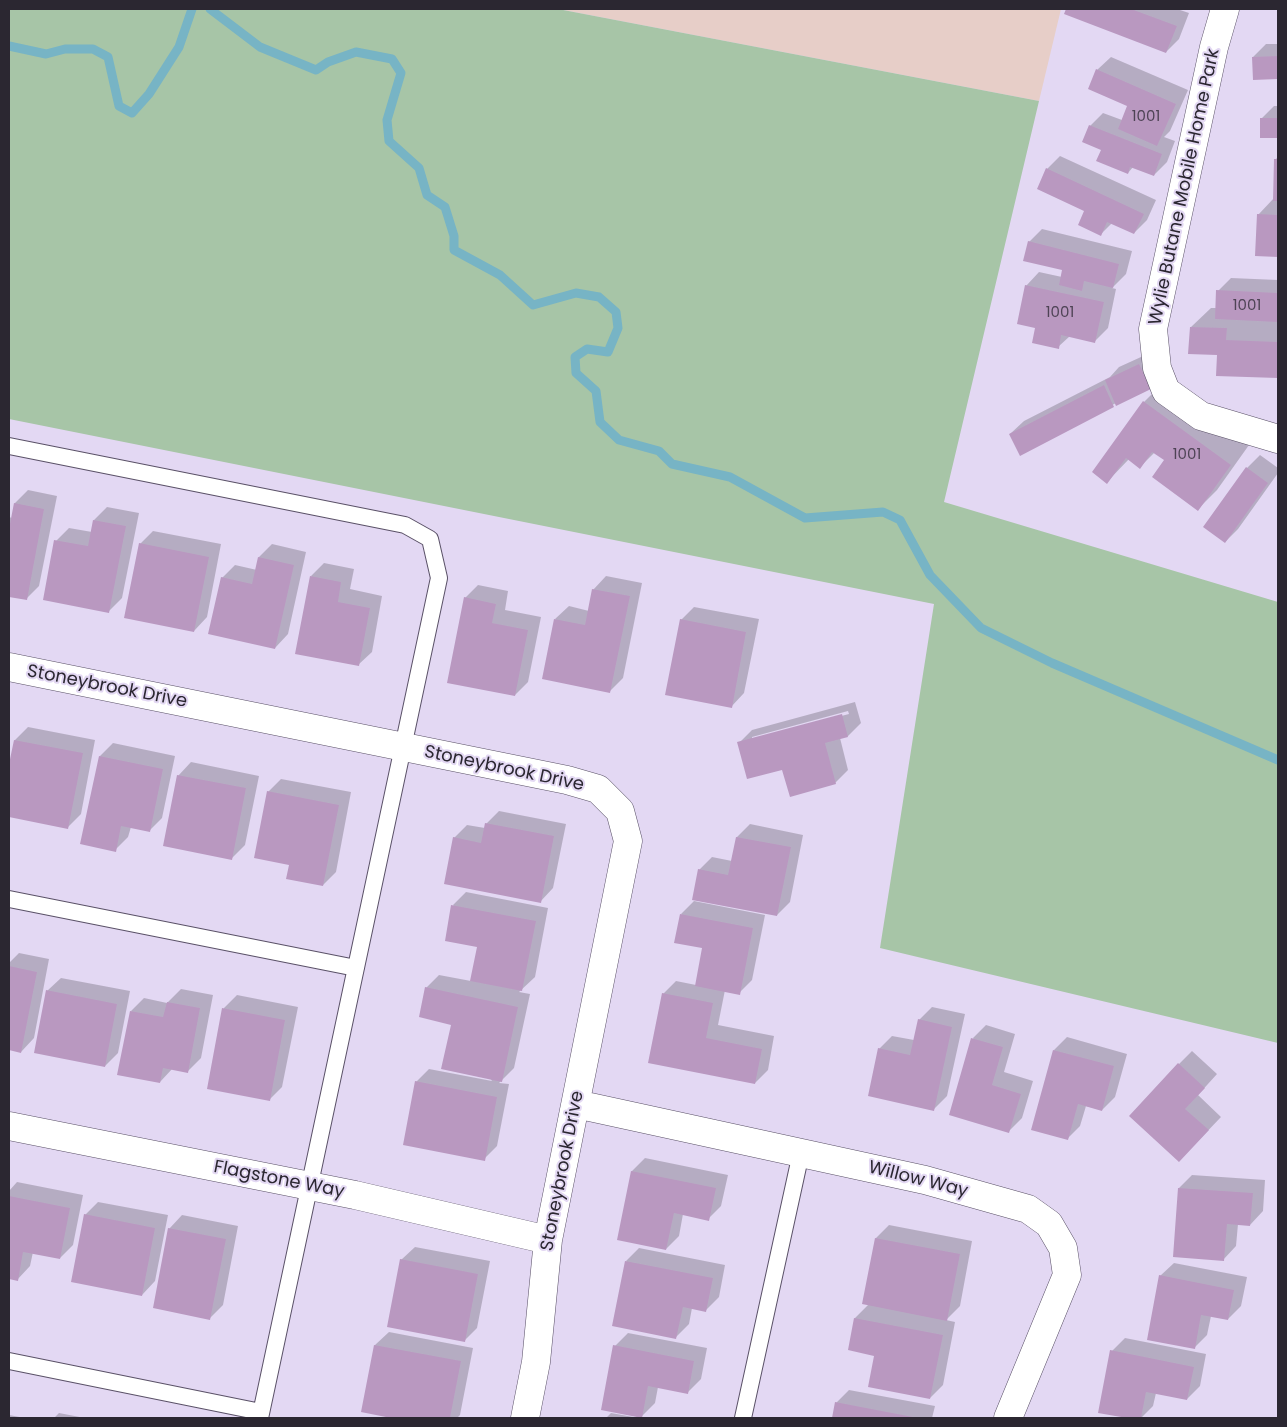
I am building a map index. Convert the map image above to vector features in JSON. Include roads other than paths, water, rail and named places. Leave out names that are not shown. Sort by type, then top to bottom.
[{"type":"street","name":"Wylie Butane Mobile Home Park","points":[[1226,9],[1214,48],[1153,329],[1157,368],[1166,391],[1201,416],[1278,438]]},
{"type":"street","name":"Stoneybrook Drive","points":[[9,667],[568,780],[598,790],[620,811],[628,841],[548,1240],[536,1362],[525,1418]]},
{"type":"street","name":"Willow Way","points":[[576,1104],[925,1180],[1028,1209],[1049,1224],[1063,1248],[1067,1275],[1008,1418]]},
{"type":"street","name":"Flagstone Way","points":[[9,1126],[309,1186],[548,1240]]},
{"type":"lane","points":[[9,446],[405,525],[430,539],[439,578],[260,1415],[9,1361]]},
{"type":"lane","points":[[9,899],[356,968]]},
{"type":"lane","points":[[743,1418],[801,1153]]},
{"type":"waterway","points":[[9,46],[46,54],[65,49],[93,49],[108,57],[119,106],[132,113],[149,94],[179,47],[192,9]]},
{"type":"waterway","points":[[210,9],[260,47],[316,70],[328,62],[356,52],[392,59],[401,73],[387,120],[389,141],[419,168],[427,195],[445,207],[454,236],[454,250],[500,275],[533,305],[576,293],[599,297],[616,312],[618,328],[608,352],[587,349],[575,357],[576,373],[596,391],[600,422],[619,440],[659,451],[672,464],[730,477],[805,518],[883,512],[900,520],[930,575],[981,628],[1052,663],[1278,760]]}]
